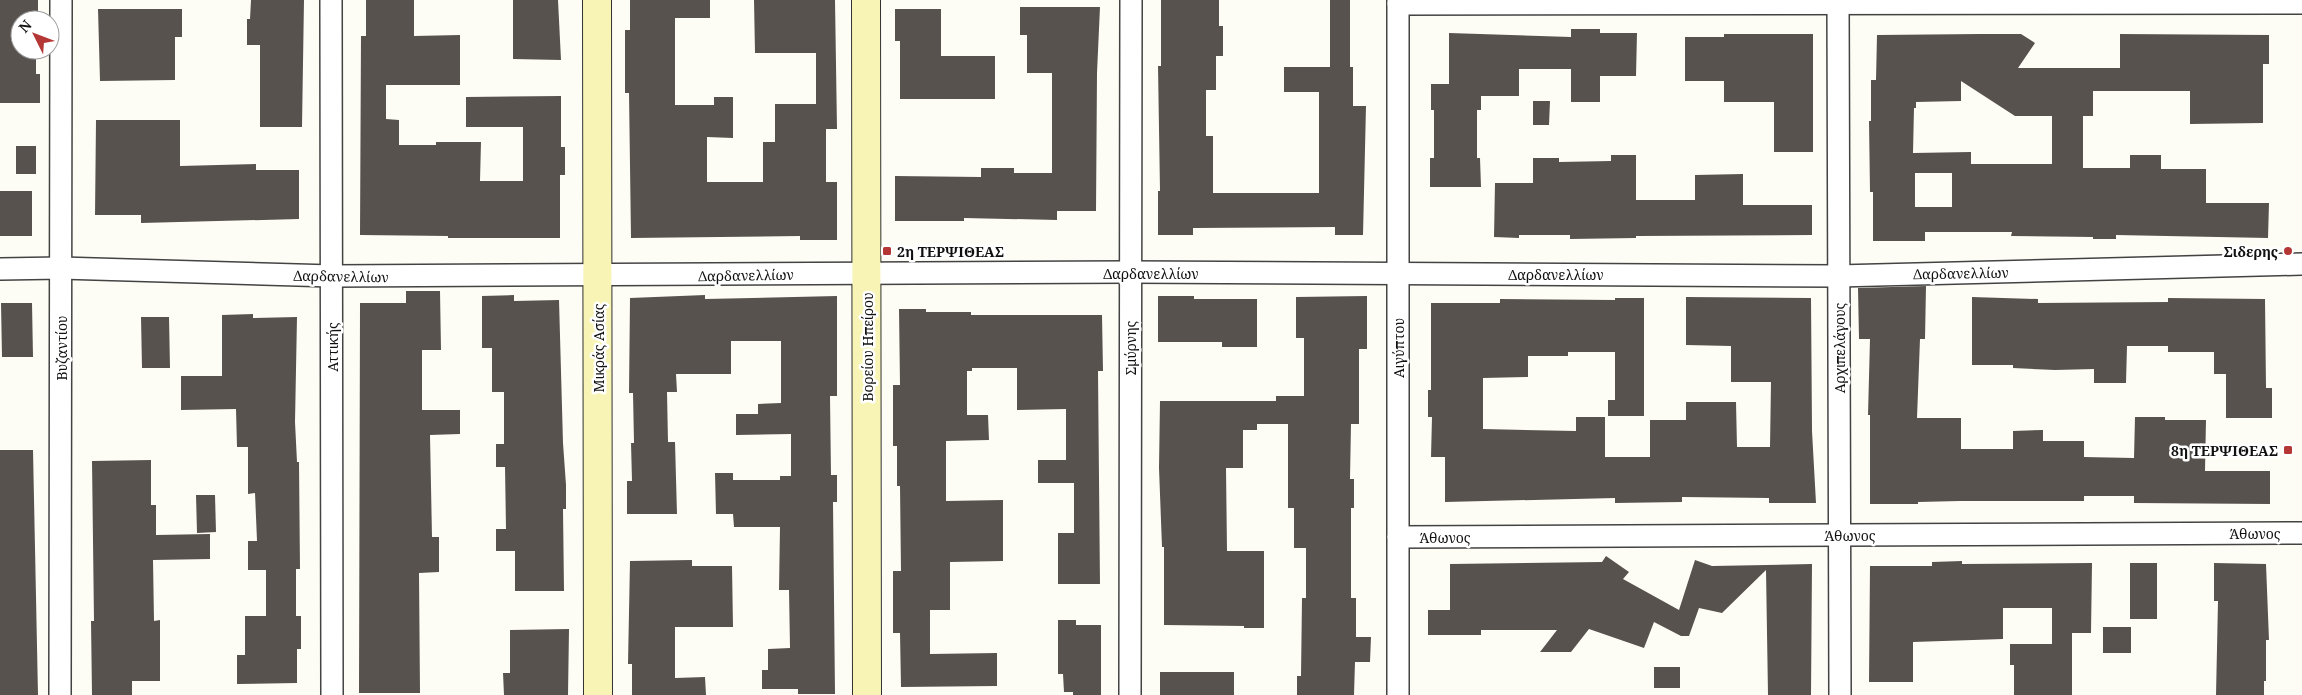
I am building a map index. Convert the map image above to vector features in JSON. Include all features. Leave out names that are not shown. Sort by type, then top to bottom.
[{"type":"street","name":"Βυζαντίου","points":[[60,695],[61,0]]},
{"type":"street","name":"Αττικής","points":[[331,0],[332,695]]},
{"type":"street","name":"Μικράς Ασίας","points":[[597,0],[598,695]]},
{"type":"street","name":"Βορείου Ηπείρου","points":[[866,0],[867,695]]},
{"type":"street","name":"Σμύρνης","points":[[1130,0],[1130,695]]},
{"type":"street","points":[[1398,2],[2302,4]]},
{"type":"street","name":"Αιγύπτου","points":[[1398,2],[1398,695]]},
{"type":"street","name":"Αρχιπελάγους","points":[[1838,2],[1840,695]]},
{"type":"street","name":"Δαρδανελλίων","points":[[0,269],[61,268],[332,276],[1130,272],[1838,276],[2302,264]]},
{"type":"street","name":"Άθωνος","points":[[1398,537],[2302,533]]},
{"type":"building","points":[[0,0],[38,0],[38,10],[10,10],[10,60],[36,60],[36,74],[40,74],[40,103],[0,103]]},
{"type":"building","points":[[251,0],[304,0],[302,127],[260,127],[260,45],[247,45],[247,19],[250,19]]},
{"type":"building","points":[[366,0],[414,0],[414,36],[460,35],[460,85],[386,85],[386,119],[399,120],[399,145],[436,145],[436,142],[481,142],[480,181],[523,181],[523,127],[466,127],[466,97],[561,96],[561,147],[565,147],[565,175],[560,175],[560,238],[448,238],[448,236],[360,235],[361,36],[366,36]]},
{"type":"building","points":[[513,0],[558,0],[561,60],[513,59]]},
{"type":"building","points":[[630,0],[710,0],[710,18],[675,18],[675,105],[714,105],[714,97],[733,97],[733,138],[707,137],[707,182],[763,182],[763,142],[775,142],[775,104],[816,104],[816,53],[755,53],[754,0],[835,0],[837,129],[826,129],[826,182],[837,182],[837,240],[800,240],[800,236],[631,238],[629,93],[625,93],[625,30],[630,30]]},
{"type":"building","points":[[1161,0],[1219,0],[1219,26],[1223,26],[1223,56],[1216,56],[1216,90],[1206,90],[1206,136],[1213,136],[1213,193],[1319,193],[1319,92],[1284,92],[1284,67],[1330,67],[1330,0],[1350,0],[1350,67],[1353,67],[1353,106],[1366,106],[1363,235],[1335,235],[1335,227],[1193,228],[1193,235],[1158,235],[1158,191],[1160,191],[1158,66],[1161,66]]},
{"type":"building","points":[[1020,7],[1100,7],[1097,73],[1096,211],[1057,211],[1057,220],[964,218],[964,221],[895,221],[895,176],[981,177],[981,168],[1014,168],[1014,173],[1052,173],[1052,73],[1027,73],[1027,35],[1020,35]]},
{"type":"building","points":[[98,9],[182,9],[182,37],[175,37],[175,80],[100,81]]},
{"type":"building","points":[[895,9],[941,9],[941,56],[995,56],[995,99],[900,99],[900,41],[895,41]]},
{"type":"building","points":[[1571,29],[1600,29],[1600,33],[1637,33],[1636,76],[1600,76],[1600,102],[1571,102],[1571,69],[1519,69],[1519,96],[1481,96],[1481,110],[1477,110],[1477,158],[1480,158],[1481,187],[1430,187],[1430,158],[1434,158],[1434,110],[1431,110],[1431,84],[1449,84],[1449,33],[1571,37]]},
{"type":"building","points":[[1724,34],[1813,34],[1813,152],[1774,152],[1774,102],[1724,102],[1724,81],[1685,81],[1685,37],[1724,37]]},
{"type":"building","points":[[2021,34],[2035,43],[2018,68],[2120,68],[2120,34],[2269,35],[2269,64],[2263,64],[2263,123],[2190,124],[2190,91],[2093,91],[2093,116],[2083,116],[2083,168],[2130,168],[2130,155],[2161,155],[2161,169],[2206,169],[2206,203],[2269,203],[2268,238],[2116,235],[2116,239],[2093,239],[2093,237],[2011,236],[2012,232],[1925,232],[1925,241],[1873,241],[1873,192],[1870,192],[1869,121],[1871,121],[1871,80],[1876,80],[1877,35]],"holes":[[[1961,81],[2015,116],[2052,116],[2052,164],[1971,164],[1971,152],[1913,153],[1914,108],[1916,108],[1916,102],[1961,101]],[[1915,173],[1952,173],[1952,207],[1915,207]]]},
{"type":"building","points":[[1533,101],[1550,101],[1549,125],[1533,125]]},
{"type":"building","points":[[96,120],[180,120],[180,166],[256,164],[256,170],[299,170],[299,219],[141,223],[141,215],[95,215]]},
{"type":"building","points":[[16,146],[36,146],[36,174],[16,174]]},
{"type":"building","points":[[1611,155],[1636,155],[1636,200],[1695,200],[1695,175],[1743,174],[1743,205],[1812,205],[1812,235],[1636,236],[1636,238],[1570,239],[1570,235],[1519,235],[1519,238],[1494,237],[1495,183],[1533,183],[1533,158],[1559,158],[1559,162],[1611,161]]},
{"type":"building","points":[[0,191],[32,191],[32,236],[0,236]]},
{"type":"building","points":[[1926,286],[1925,339],[1920,339],[1917,418],[1961,418],[1961,449],[2013,449],[2013,431],[2043,430],[2043,441],[2084,441],[2084,457],[2134,458],[2135,417],[2165,417],[2165,420],[2206,420],[2205,471],[2270,471],[2270,504],[2134,503],[2134,496],[2084,496],[2084,501],[1960,501],[1918,502],[1918,504],[1870,504],[1870,415],[1868,415],[1870,339],[1859,339],[1858,288]]},
{"type":"building","points":[[406,291],[440,291],[441,350],[422,350],[422,410],[460,410],[460,434],[430,435],[432,537],[439,537],[439,572],[419,573],[420,693],[359,693],[360,303],[406,303]]},
{"type":"building","points":[[514,295],[514,301],[559,300],[566,485],[566,509],[563,509],[564,591],[515,591],[515,551],[496,551],[496,529],[506,529],[505,467],[496,467],[496,444],[504,444],[504,392],[492,392],[492,348],[482,348],[482,296]]},
{"type":"building","points":[[705,295],[705,299],[837,296],[837,396],[830,396],[831,475],[837,475],[837,502],[833,502],[835,694],[798,694],[798,689],[762,689],[762,670],[768,670],[768,649],[790,648],[789,590],[779,590],[780,527],[734,527],[733,514],[716,514],[715,473],[733,473],[733,480],[780,480],[780,476],[791,476],[791,434],[736,435],[736,414],[758,414],[758,404],[781,403],[781,341],[731,341],[731,374],[676,374],[677,392],[667,392],[668,442],[675,442],[677,514],[627,514],[627,481],[632,481],[631,443],[634,443],[633,393],[629,393],[630,298]]},
{"type":"building","points":[[1158,296],[1194,296],[1194,299],[1257,299],[1257,347],[1222,347],[1222,342],[1158,342]]},
{"type":"building","points":[[1367,296],[1367,349],[1359,349],[1359,424],[1351,424],[1350,479],[1354,479],[1354,508],[1351,508],[1351,598],[1356,598],[1356,637],[1371,637],[1370,662],[1355,662],[1354,695],[1297,695],[1297,676],[1301,676],[1302,598],[1306,598],[1306,548],[1294,548],[1294,508],[1288,508],[1288,424],[1257,424],[1257,430],[1243,430],[1243,468],[1226,468],[1227,551],[1264,551],[1264,628],[1164,625],[1164,547],[1162,547],[1159,468],[1160,401],[1276,401],[1276,396],[1304,396],[1304,338],[1296,338],[1296,297]]},
{"type":"building","points":[[1686,297],[1811,298],[1812,431],[1816,503],[1769,503],[1769,498],[1682,497],[1682,502],[1615,503],[1615,498],[1445,502],[1445,457],[1431,457],[1432,417],[1428,417],[1428,390],[1431,390],[1431,303],[1500,303],[1500,299],[1615,300],[1615,298],[1644,298],[1644,416],[1608,416],[1608,400],[1615,400],[1615,352],[1568,352],[1568,356],[1528,356],[1528,377],[1483,378],[1483,429],[1576,431],[1576,417],[1605,417],[1605,457],[1650,457],[1650,420],[1686,420],[1686,402],[1736,402],[1737,447],[1770,447],[1771,382],[1731,382],[1731,346],[1686,345]]},
{"type":"building","points":[[1972,297],[2038,299],[2038,303],[2168,302],[2168,298],[2265,299],[2266,388],[2272,388],[2272,418],[2226,418],[2226,374],[2214,374],[2214,352],[2168,352],[2168,346],[2127,346],[2126,383],[2094,383],[2094,369],[2055,370],[2013,368],[2013,365],[1972,365]]},
{"type":"building","points":[[1,303],[32,303],[33,357],[2,357]]},
{"type":"building","points":[[899,309],[926,309],[926,312],[971,312],[971,315],[1102,315],[1103,371],[1098,371],[1100,584],[1058,584],[1058,533],[1074,533],[1074,483],[1038,483],[1038,460],[1066,460],[1066,409],[1017,410],[1017,368],[972,368],[972,371],[967,371],[967,415],[988,415],[989,440],[946,441],[946,501],[1003,500],[1003,561],[950,562],[950,610],[930,610],[930,654],[997,653],[997,686],[901,687],[900,633],[893,633],[893,571],[901,571],[900,486],[897,486],[897,446],[893,446],[893,385],[900,385]]},
{"type":"building","points":[[253,314],[253,318],[297,317],[295,422],[297,462],[299,462],[300,569],[296,569],[296,616],[301,616],[301,649],[297,649],[297,683],[237,684],[237,655],[245,655],[245,616],[266,616],[266,570],[248,570],[248,541],[257,541],[255,493],[248,494],[248,447],[237,447],[236,409],[181,410],[181,376],[222,376],[222,315]]},
{"type":"building","points":[[141,317],[169,317],[170,368],[142,368]]},
{"type":"building","points":[[0,450],[33,450],[38,695],[0,695]]},
{"type":"building","points":[[151,460],[151,505],[156,505],[156,535],[210,534],[210,559],[153,560],[154,621],[160,620],[160,681],[132,681],[132,695],[92,695],[91,621],[94,621],[92,461]]},
{"type":"building","points":[[196,495],[215,495],[216,532],[197,533]]},
{"type":"building","points":[[1606,556],[1629,572],[1623,579],[1679,610],[1695,560],[1712,566],[1812,564],[1811,695],[1768,695],[1766,570],[1722,613],[1699,608],[1689,636],[1681,636],[1654,622],[1644,648],[1589,629],[1571,652],[1540,652],[1557,630],[1481,630],[1481,635],[1428,635],[1428,610],[1450,610],[1450,564],[1602,562]]},
{"type":"building","points":[[692,560],[692,566],[732,566],[733,627],[675,627],[675,678],[705,677],[706,695],[632,695],[632,664],[628,664],[630,561]]},
{"type":"building","points":[[1962,561],[1962,564],[2092,563],[2091,633],[2072,633],[2072,695],[2014,695],[2014,665],[2010,665],[2010,644],[2052,644],[2052,608],[2003,608],[2003,639],[1913,642],[1913,682],[1869,682],[1870,566],[1932,566],[1932,562]]},
{"type":"building","points":[[2130,563],[2157,563],[2157,619],[2130,619]]},
{"type":"building","points":[[2214,563],[2266,564],[2269,640],[2266,640],[2264,695],[2216,695],[2218,601],[2214,601]]},
{"type":"building","points":[[1058,620],[1076,620],[1076,625],[1101,625],[1101,695],[1073,695],[1073,692],[1064,692],[1063,674],[1058,674]]},
{"type":"building","points":[[2103,627],[2131,627],[2131,653],[2103,653]]},
{"type":"building","points":[[569,629],[568,695],[504,695],[503,673],[510,673],[510,630]]},
{"type":"building","points":[[1654,667],[1680,667],[1680,688],[1654,688]]},
{"type":"building","points":[[1160,672],[1234,672],[1234,695],[1160,695]]},
{"type":"place","name":"2η ΤΕΡΨΙΘΕΑΣ","points":[[887,251]]},
{"type":"place","name":"Σιδερης","points":[[2288,251]]},
{"type":"place","name":"8η ΤΕΡΨΙΘΕΑΣ","points":[[2288,450]]}]
